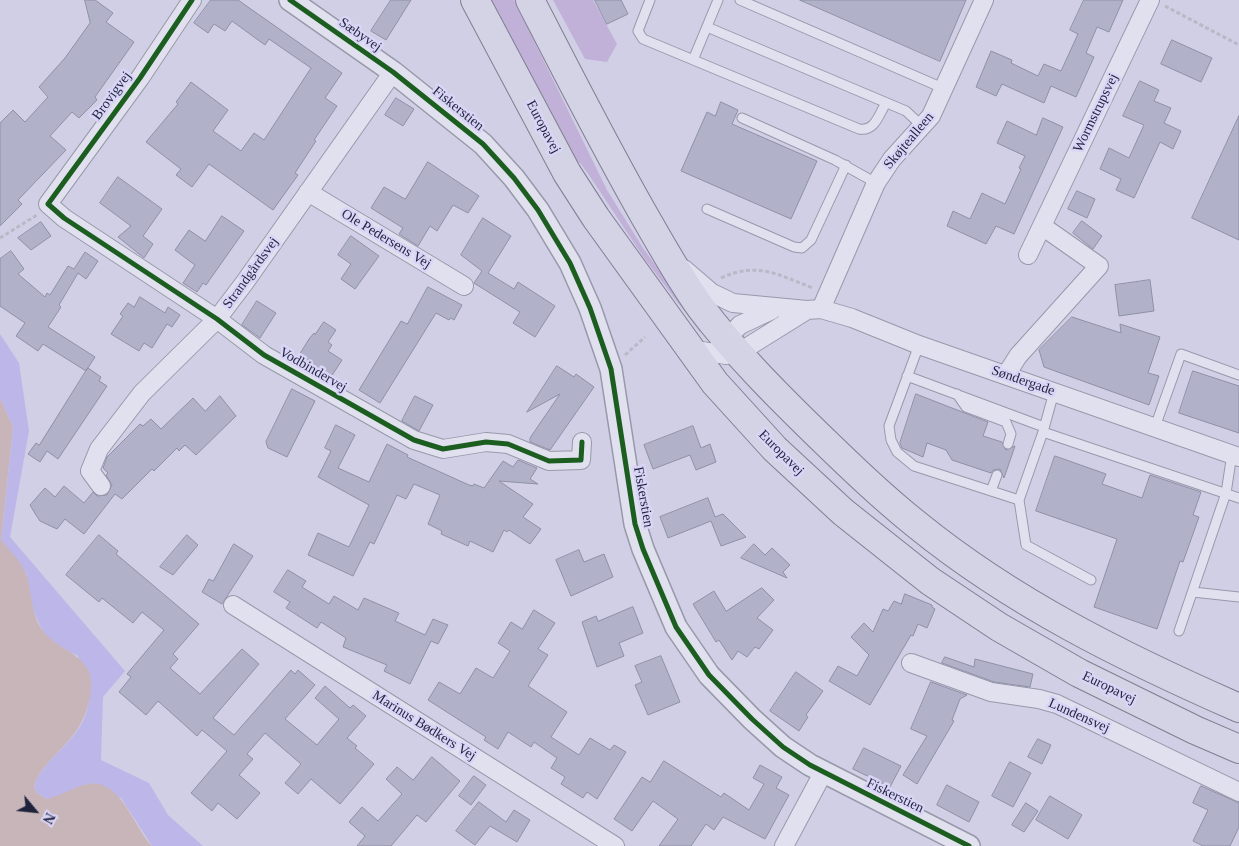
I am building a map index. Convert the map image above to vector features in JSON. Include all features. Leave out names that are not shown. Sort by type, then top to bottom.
[{"type":"main road","name":"Europavej","points":[[475,0],[567,173],[608,235],[714,384],[775,449],[843,512],[930,581],[999,627],[1079,673],[1195,730],[1239,749]]},
{"type":"main road","points":[[530,0],[613,161],[663,248],[726,348],[867,482],[946,548],[1016,595],[1094,641],[1239,708]]},
{"type":"street","name":"Brovigvej","points":[[48,204],[140,78],[192,0]]},
{"type":"street","name":"Sæbyvej","points":[[290,0],[393,72]]},
{"type":"street","name":"Skøjtealleen","points":[[818,304],[876,183],[892,159],[923,127],[938,106],[984,0]]},
{"type":"street","name":"Wormstrupsvej","points":[[1028,255],[1154,2]]},
{"type":"street","name":"Strandgårdsvej","points":[[101,486],[90,471],[99,449],[142,393],[217,319],[393,72]]},
{"type":"street","name":"Fiskerstien","points":[[393,72],[483,144],[514,178],[538,210],[570,263],[590,308],[611,369],[635,524],[653,576],[676,626],[709,674],[752,719],[783,747],[823,774],[969,846]]},
{"type":"street","name":"Ole Pedersens Vej","points":[[308,192],[464,286]]},
{"type":"street","name":"Vodbindervej","points":[[48,204],[64,218],[217,319],[264,354],[414,440],[443,449],[486,442],[508,444],[549,460],[581,460],[582,442]]},
{"type":"street","points":[[1006,375],[1018,356],[1100,266],[1042,226]]},
{"type":"street","name":"Søndergade","points":[[663,248],[692,276],[722,299],[754,306],[818,304],[920,345],[1236,456]]},
{"type":"street","points":[[690,349],[726,348],[818,304]]},
{"type":"street","points":[[714,384],[726,348],[747,320],[782,306]]},
{"type":"street","name":"Marinus Bødkers Vej","points":[[233,605],[614,846]]},
{"type":"street","name":"Lundensvej","points":[[911,663],[991,692],[1039,698],[1057,704],[1239,792]]},
{"type":"street","points":[[784,846],[823,774]]},
{"type":"lane","points":[[650,0],[639,26],[638,34],[644,40],[859,129],[865,130],[872,126],[886,103]]},
{"type":"lane","points":[[694,60],[718,0]]},
{"type":"lane","points":[[740,0],[945,89]]},
{"type":"lane","points":[[707,27],[910,114],[923,127]]},
{"type":"lane","points":[[742,118],[846,165],[876,183]]},
{"type":"lane","points":[[707,208],[794,247],[802,248],[811,240],[846,165]]},
{"type":"lane","points":[[920,345],[889,426],[891,440],[897,452],[914,466],[1019,500]]},
{"type":"lane","points":[[1155,427],[1181,354],[1239,375]]},
{"type":"lane","points":[[908,376],[1044,429],[1239,498]]},
{"type":"lane","points":[[1054,392],[1044,429],[1019,500],[1026,545],[1091,580]]},
{"type":"lane","points":[[957,394],[966,407],[1006,422],[1011,434],[1008,444]]},
{"type":"lane","points":[[1179,631],[1226,493],[1236,456]]},
{"type":"lane","points":[[991,491],[997,475]]},
{"type":"lane","points":[[1193,592],[1239,597]]},
{"type":"path","points":[[1154,2],[1180,12],[1239,46]]},
{"type":"path","points":[[0,238],[38,215],[48,204]]},
{"type":"path","points":[[720,279],[738,270],[760,269],[818,304]]},
{"type":"shaded area","points":[[487,0],[514,0],[607,190],[643,248],[702,330],[700,332],[644,258],[589,175],[581,164],[575,160]]},
{"type":"shaded area","points":[[553,0],[593,0],[617,44],[607,62],[585,59]]},
{"type":"shaded area","points":[[0,398],[13,427],[1,540],[24,570],[39,625],[49,637],[85,665],[91,678],[88,705],[81,723],[76,732],[42,771],[34,787],[37,793],[47,799],[88,784],[99,784],[109,789],[126,806],[145,838],[152,846],[0,846]]},
{"type":"sand","points":[[0,334],[19,363],[29,431],[10,537],[125,671],[103,697],[101,760],[149,783],[168,815],[203,846],[152,846],[121,798],[82,786],[61,796],[47,799],[37,793],[34,787],[46,766],[81,725],[86,712],[89,692],[78,656],[55,645],[42,630],[32,607],[26,573],[1,540],[13,427],[0,398]]},
{"type":"building","points":[[85,0],[95,0],[113,13],[106,22],[134,42],[95,97],[97,100],[79,118],[72,112],[50,136],[66,150],[18,200],[22,204],[0,226],[0,123],[13,110],[25,122],[48,97],[39,87],[65,58],[90,23]]},
{"type":"building","points":[[211,0],[238,0],[342,73],[325,98],[337,106],[295,173],[298,175],[273,210],[209,164],[192,187],[176,175],[181,169],[146,142],[178,104],[176,102],[191,82],[228,110],[213,131],[241,151],[254,133],[264,140],[311,68],[269,39],[265,45],[232,21],[225,31],[214,24],[208,33],[194,23]]},
{"type":"building","points":[[391,0],[411,0],[386,40],[371,31]]},
{"type":"building","points":[[595,0],[621,0],[628,14],[607,24]]},
{"type":"building","points":[[800,0],[966,0],[940,61]]},
{"type":"building","points":[[1084,0],[1123,0],[1109,32],[1097,27],[1086,53],[1094,57],[1076,97],[1051,86],[1044,103],[1002,84],[996,96],[976,87],[991,51],[1012,60],[1011,63],[1038,76],[1044,64],[1061,71],[1078,34],[1070,30]]},
{"type":"building","points":[[1172,40],[1212,58],[1201,82],[1161,64]]},
{"type":"building","points":[[1140,81],[1159,90],[1154,101],[1171,108],[1164,123],[1181,131],[1173,149],[1160,142],[1134,198],[1116,190],[1121,179],[1100,169],[1109,148],[1129,158],[1144,125],[1123,116]]},
{"type":"building","points":[[396,98],[414,109],[403,126],[385,115]]},
{"type":"building","points":[[721,102],[738,110],[732,124],[817,161],[791,219],[681,171],[707,112],[715,116]]},
{"type":"building","points":[[1239,116],[1239,240],[1192,218]]},
{"type":"building","points":[[1043,118],[1063,127],[1014,234],[996,226],[986,244],[947,226],[953,211],[970,219],[982,193],[1005,204],[1025,156],[997,143],[1007,121],[1036,135]]},
{"type":"building","points":[[428,162],[479,196],[468,213],[453,205],[437,231],[430,226],[418,246],[399,234],[403,228],[371,208],[384,187],[405,199]]},
{"type":"building","points":[[118,177],[162,209],[143,236],[153,244],[144,258],[118,237],[131,226],[100,203]]},
{"type":"building","points":[[1077,191],[1095,199],[1087,218],[1068,209]]},
{"type":"building","points":[[222,216],[244,231],[206,285],[203,283],[197,292],[183,283],[195,265],[175,250],[189,230],[205,241]]},
{"type":"building","points":[[483,218],[511,236],[488,273],[514,289],[518,282],[555,306],[535,337],[513,323],[520,312],[474,283],[482,271],[461,255]]},
{"type":"building","points":[[1082,221],[1102,236],[1093,249],[1073,233]]},
{"type":"building","points":[[41,222],[51,236],[31,250],[18,238]]},
{"type":"building","points":[[351,236],[379,256],[355,289],[341,279],[351,264],[338,255]]},
{"type":"building","points":[[11,251],[24,269],[18,274],[45,297],[47,293],[50,295],[68,266],[74,269],[85,252],[98,261],[86,279],[78,273],[59,305],[61,307],[48,327],[95,357],[86,371],[43,344],[38,351],[16,336],[25,323],[0,306],[0,259]]},
{"type":"building","points":[[1150,280],[1154,311],[1119,316],[1115,285]]},
{"type":"building","points":[[428,287],[462,305],[454,320],[451,318],[449,320],[436,313],[380,403],[359,390],[401,321],[407,324]]},
{"type":"building","points":[[140,297],[165,313],[168,307],[180,315],[172,327],[167,324],[152,348],[144,343],[139,351],[111,334],[123,316],[120,314],[128,303],[134,307]]},
{"type":"building","points":[[257,301],[276,313],[260,338],[242,325]]},
{"type":"building","points":[[1072,317],[1121,333],[1120,324],[1160,337],[1148,373],[1159,376],[1149,405],[1044,367],[1039,350]]},
{"type":"building","points":[[324,322],[336,330],[328,342],[332,345],[328,351],[342,360],[329,380],[296,360],[309,339]]},
{"type":"building","points":[[557,366],[574,377],[576,374],[594,387],[550,450],[530,442],[530,438],[560,394],[527,412]]},
{"type":"building","points":[[88,368],[101,377],[99,381],[107,386],[58,459],[47,451],[40,462],[28,454],[36,443],[39,445]]},
{"type":"building","points":[[1193,371],[1239,386],[1239,433],[1179,413]]},
{"type":"building","points":[[292,389],[315,401],[287,457],[268,448],[266,442]]},
{"type":"building","points":[[916,394],[988,422],[983,436],[1002,442],[1006,450],[1015,446],[1004,478],[1000,469],[993,470],[991,473],[952,460],[946,450],[927,443],[923,457],[902,448],[900,443]]},
{"type":"building","points":[[220,396],[236,416],[196,455],[185,445],[179,451],[177,448],[154,471],[152,469],[122,499],[115,494],[84,534],[65,519],[57,529],[40,521],[30,505],[45,488],[55,497],[64,486],[84,503],[93,492],[97,496],[107,495],[112,485],[106,475],[108,473],[103,468],[107,457],[140,424],[143,426],[151,419],[161,429],[193,398],[205,411]]},
{"type":"building","points":[[415,396],[433,405],[419,431],[402,421]]},
{"type":"building","points":[[336,425],[355,435],[338,468],[369,482],[387,444],[408,455],[407,457],[469,485],[473,486],[474,484],[484,488],[503,461],[513,467],[518,460],[537,468],[530,479],[538,484],[499,481],[533,504],[523,517],[541,529],[530,544],[509,530],[507,532],[504,530],[493,552],[470,541],[468,546],[441,534],[442,531],[428,524],[440,495],[414,484],[406,499],[397,495],[374,544],[370,542],[353,576],[308,555],[318,533],[349,547],[369,505],[318,477],[331,451],[325,448]]},
{"type":"building","points":[[693,426],[701,448],[710,444],[716,462],[696,470],[690,455],[653,469],[644,445]]},
{"type":"building","points":[[1055,456],[1106,474],[1102,484],[1142,498],[1150,475],[1201,492],[1193,515],[1199,517],[1183,562],[1180,561],[1157,629],[1094,607],[1117,539],[1036,511]]},
{"type":"building","points":[[708,498],[715,517],[723,514],[746,537],[721,546],[711,521],[668,538],[660,517]]},
{"type":"building","points":[[99,535],[118,551],[116,554],[199,624],[173,654],[178,659],[170,668],[200,694],[242,649],[259,664],[213,718],[234,735],[291,670],[295,674],[298,670],[315,685],[285,719],[317,745],[339,719],[315,698],[325,686],[350,708],[353,705],[366,716],[347,738],[357,746],[355,748],[374,764],[340,804],[311,779],[298,794],[285,783],[301,764],[265,733],[247,754],[253,759],[239,775],[260,793],[237,819],[218,803],[212,811],[191,793],[227,751],[202,730],[197,736],[158,701],[146,715],[119,692],[131,677],[127,674],[164,630],[142,612],[133,623],[102,598],[99,602],[66,575]]},
{"type":"building","points":[[187,535],[198,545],[173,575],[160,567]]},
{"type":"building","points":[[234,544],[253,556],[222,604],[202,592],[209,579],[213,581]]},
{"type":"building","points":[[754,544],[765,555],[772,548],[790,565],[783,572],[787,578],[741,558]]},
{"type":"building","points":[[579,550],[584,562],[604,554],[613,577],[571,596],[556,560]]},
{"type":"building","points":[[288,570],[306,581],[302,587],[329,604],[334,596],[358,610],[364,598],[399,613],[395,621],[425,635],[433,619],[448,625],[438,644],[431,641],[410,684],[384,671],[387,665],[343,647],[346,638],[321,622],[317,628],[286,608],[290,602],[274,592]]},
{"type":"building","points":[[762,588],[774,600],[757,618],[773,630],[759,649],[755,647],[747,657],[738,651],[732,660],[719,640],[716,642],[693,604],[714,591],[726,611]]},
{"type":"building","points":[[905,594],[932,605],[935,609],[927,628],[918,624],[913,636],[911,635],[870,705],[829,681],[838,666],[857,676],[869,655],[851,637],[864,623],[873,632],[883,609],[888,611],[894,601],[901,604]]},
{"type":"building","points":[[633,607],[643,633],[619,643],[624,656],[597,667],[582,622],[596,616],[598,621]]},
{"type":"building","points":[[534,610],[555,623],[538,649],[548,655],[528,686],[567,712],[551,737],[579,755],[590,738],[610,750],[614,745],[626,752],[597,799],[587,792],[583,798],[561,784],[565,777],[551,768],[557,758],[534,742],[531,747],[508,732],[498,749],[484,740],[486,737],[428,700],[439,682],[460,694],[476,668],[493,678],[510,651],[498,643],[511,622],[522,629]]},
{"type":"building","points":[[661,656],[680,702],[648,715],[635,685],[642,682],[635,666]]},
{"type":"building","points":[[945,657],[974,667],[975,659],[1033,674],[1030,687],[994,682],[942,663]]},
{"type":"building","points":[[796,672],[823,691],[806,715],[808,717],[799,731],[770,711]]},
{"type":"building","points":[[931,682],[967,695],[960,699],[952,720],[954,721],[917,784],[903,775],[927,736],[911,729]]},
{"type":"building","points":[[1038,739],[1051,745],[1042,764],[1028,757]]},
{"type":"building","points":[[864,748],[901,766],[890,787],[853,769]]},
{"type":"building","points":[[432,757],[460,781],[426,822],[417,815],[391,846],[357,846],[365,836],[349,822],[362,807],[378,821],[402,794],[386,779],[397,767],[413,780]]},
{"type":"building","points":[[664,761],[721,797],[724,793],[749,810],[764,784],[753,778],[760,765],[782,777],[776,788],[789,795],[765,839],[723,817],[714,830],[706,824],[691,846],[659,846],[678,819],[653,801],[632,831],[614,819],[642,777],[650,782]]},
{"type":"building","points":[[1010,762],[1031,773],[1013,807],[992,796]]},
{"type":"building","points":[[474,776],[486,785],[471,805],[459,796]]},
{"type":"building","points":[[947,785],[979,802],[969,822],[937,805]]},
{"type":"building","points":[[1201,786],[1239,803],[1239,827],[1230,846],[1203,846],[1193,841],[1208,810],[1193,803]]},
{"type":"building","points":[[1050,796],[1082,815],[1068,839],[1036,820]]},
{"type":"building","points":[[479,802],[506,822],[514,810],[530,820],[517,842],[490,826],[475,845],[456,831]]},
{"type":"building","points":[[1026,803],[1038,811],[1024,832],[1012,825]]},
{"type":"cycle path","points":[[192,0],[140,78],[48,204],[64,218],[217,319],[264,355],[414,440],[443,449],[486,442],[508,444],[549,461],[581,460],[582,442]]},
{"type":"cycle path","points":[[290,0],[393,72],[483,144],[514,178],[538,210],[570,263],[590,308],[611,369],[635,524],[643,549],[676,627],[709,675],[752,719],[783,747],[810,765],[969,846]]}]
